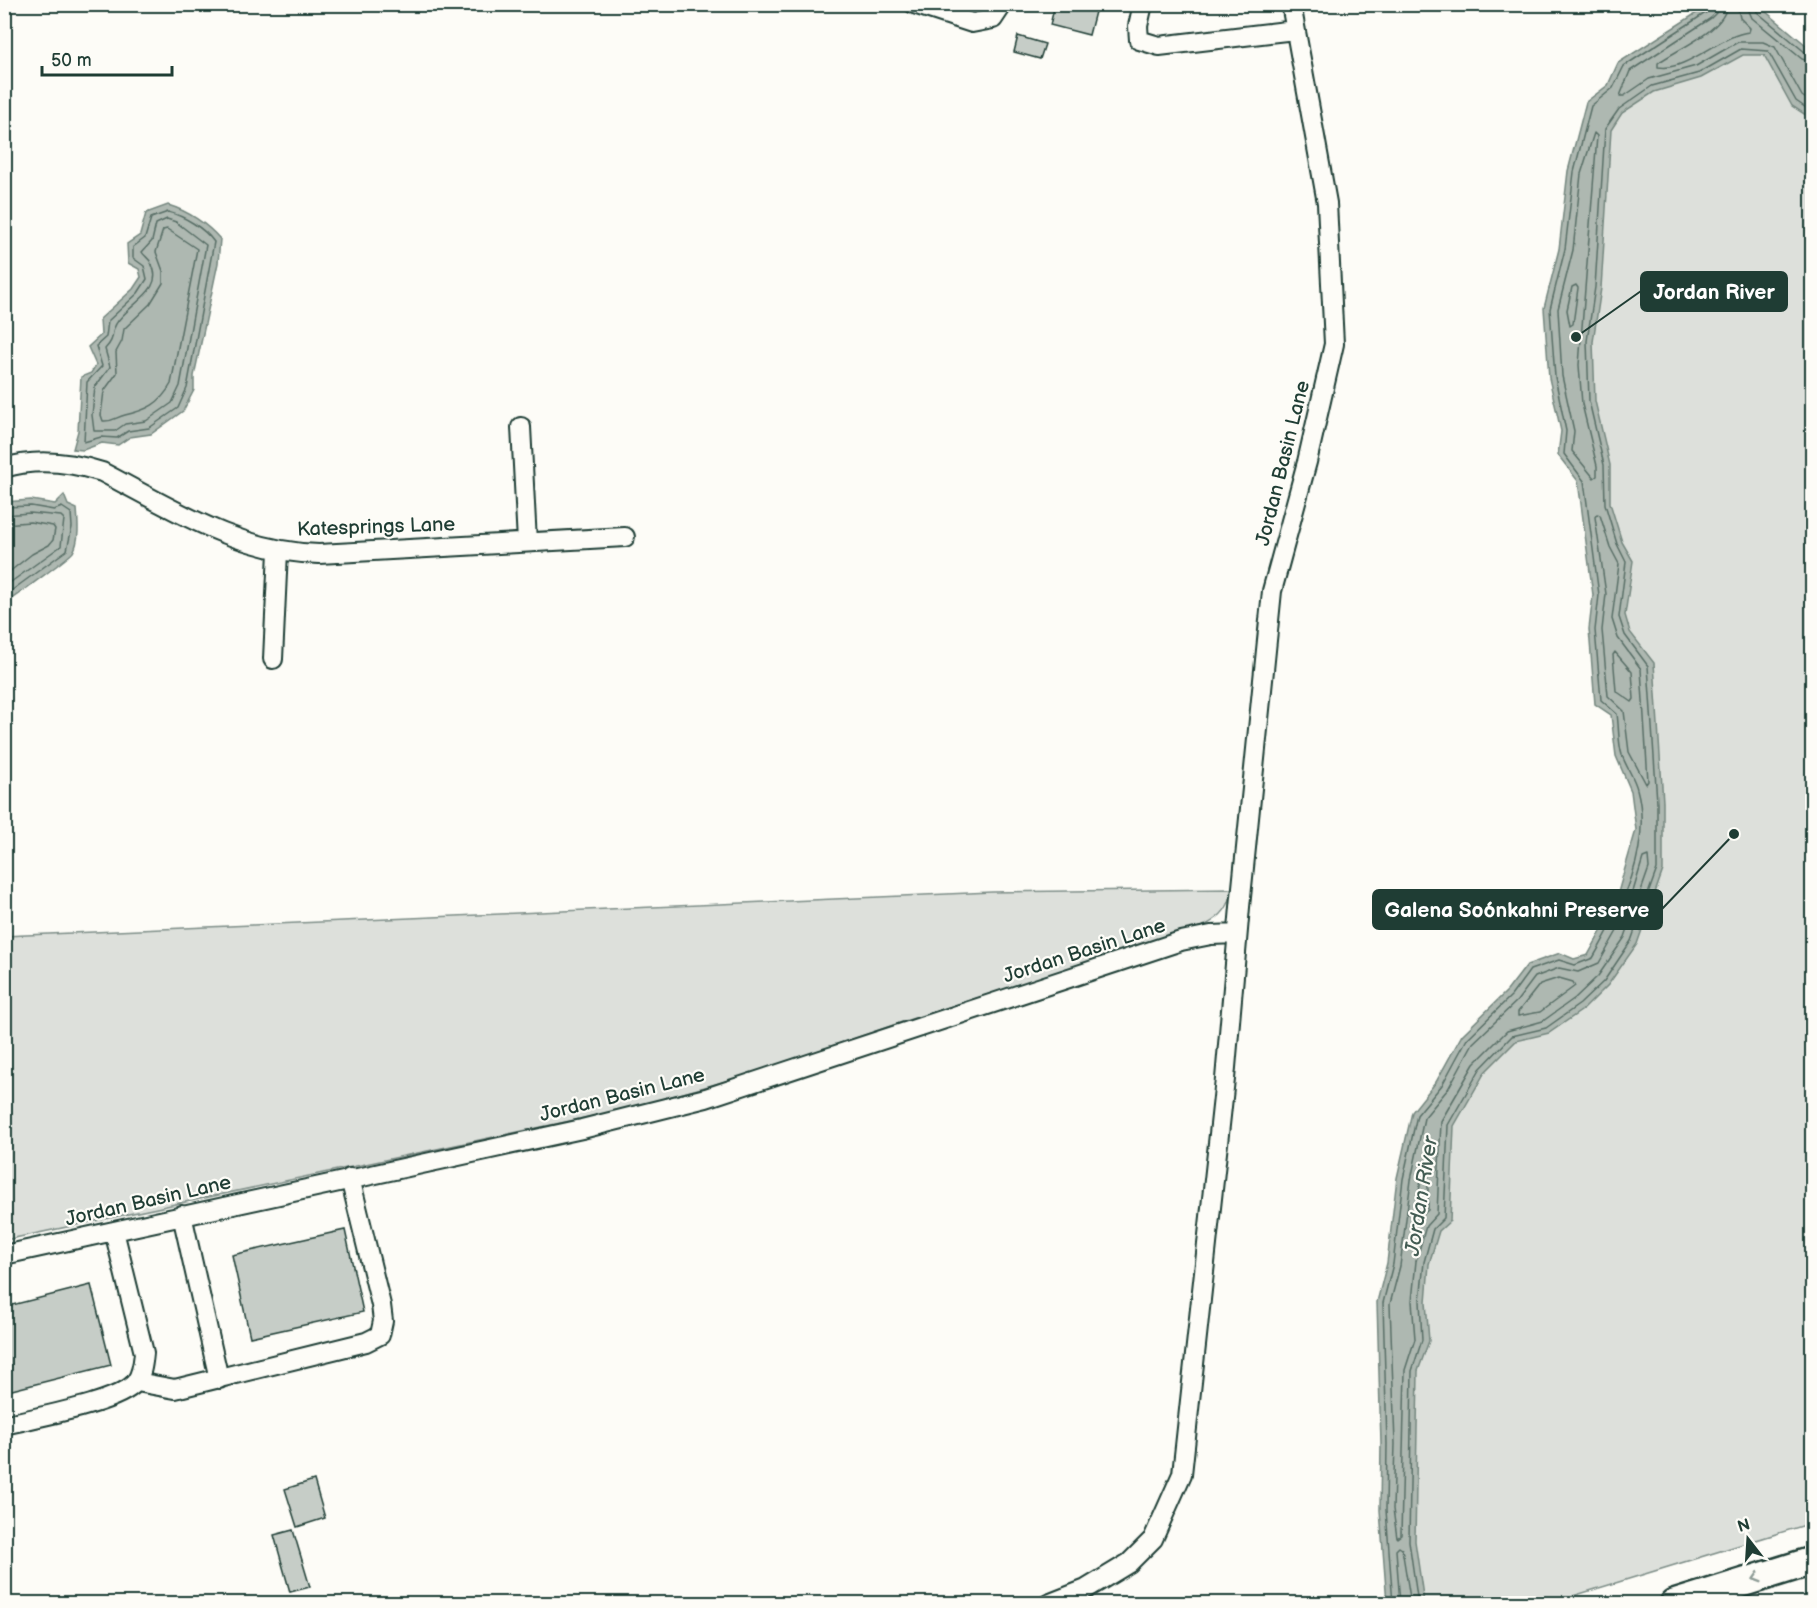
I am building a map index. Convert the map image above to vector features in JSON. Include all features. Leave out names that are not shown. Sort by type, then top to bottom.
[{"type":"highway","points":[[1674,1604],[1812,1561]]},
{"type":"street","points":[[914,4],[972,22],[993,19],[1003,4]]},
{"type":"street","points":[[1143,4],[1138,26],[1139,40],[1159,46],[1295,30]]},
{"type":"street","name":"Jordan Basin Lane","points":[[1048,1604],[1086,1589],[1129,1563],[1153,1539],[1182,1474],[1223,1103],[1237,934],[1272,591],[1307,462],[1334,344],[1328,203],[1291,4]]},
{"type":"street","points":[[521,427],[527,542]]},
{"type":"street","name":"Katesprings Lane","points":[[4,468],[47,462],[102,472],[232,538],[278,551],[319,554],[625,537]]},
{"type":"street","points":[[273,659],[278,551]]},
{"type":"street","name":"Jordan Basin Lane","points":[[4,1255],[582,1129],[706,1098],[1181,941],[1211,935],[1237,934]]},
{"type":"street","points":[[137,1382],[175,1389],[366,1342],[380,1335],[383,1321],[381,1305],[350,1178]]},
{"type":"street","points":[[182,1215],[219,1380]]},
{"type":"street","points":[[4,1425],[121,1395],[137,1382],[143,1367],[144,1353],[114,1230]]},
{"type":"shaded area","points":[[1776,36],[1812,94],[1812,1523],[1550,1603],[1424,1604],[1423,1598],[1402,1604],[1405,1504],[1437,1138],[1510,1030],[1637,911],[1643,740],[1581,338],[1614,98]]},
{"type":"shaded area","points":[[1232,889],[1224,910],[1206,925],[905,1021],[748,1075],[622,1110],[5,1240],[4,936],[992,892]]},
{"type":"water","points":[[1709,5],[1759,6],[1812,50],[1812,119],[1792,106],[1764,55],[1743,55],[1701,78],[1654,92],[1622,113],[1611,130],[1601,288],[1593,342],[1595,401],[1610,465],[1610,503],[1622,542],[1633,561],[1625,615],[1630,632],[1654,663],[1663,802],[1663,870],[1637,944],[1608,985],[1584,1009],[1549,1033],[1516,1041],[1485,1072],[1454,1126],[1450,1221],[1439,1231],[1429,1264],[1426,1302],[1429,1341],[1418,1371],[1415,1541],[1424,1603],[1387,1603],[1380,1510],[1381,1444],[1377,1302],[1387,1263],[1397,1178],[1412,1112],[1436,1082],[1462,1035],[1507,991],[1527,965],[1560,953],[1574,959],[1588,955],[1613,910],[1636,830],[1631,791],[1616,756],[1611,715],[1595,704],[1589,629],[1593,595],[1578,481],[1558,455],[1561,431],[1549,378],[1544,308],[1559,249],[1568,171],[1586,102],[1608,85],[1618,63]]},
{"type":"water","points":[[168,205],[197,219],[220,239],[218,263],[194,376],[194,390],[183,411],[151,434],[130,437],[118,445],[102,443],[83,450],[73,449],[78,431],[81,377],[91,373],[96,365],[88,347],[101,335],[100,319],[133,289],[141,277],[139,269],[128,263],[127,244],[140,235],[146,213]]},
{"type":"water","points":[[64,495],[68,505],[77,509],[78,537],[73,552],[5,603],[5,502],[31,500],[55,504]]},
{"type":"building","points":[[1055,4],[1097,4],[1089,35],[1050,25]]},
{"type":"building","points":[[1018,36],[1045,44],[1040,59],[1014,52]]},
{"type":"building","points":[[345,1230],[363,1312],[250,1337],[232,1255]]},
{"type":"building","points":[[91,1285],[111,1365],[4,1392],[4,1307]]},
{"type":"building","points":[[314,1480],[325,1518],[297,1527],[285,1489]]},
{"type":"building","points":[[293,1530],[310,1587],[290,1592],[274,1535]]},
{"type":"place","name":"Jordan River","points":[[1576,337]]},
{"type":"place","name":"Galena Soónkahni Preserve","points":[[1734,834]]}]
